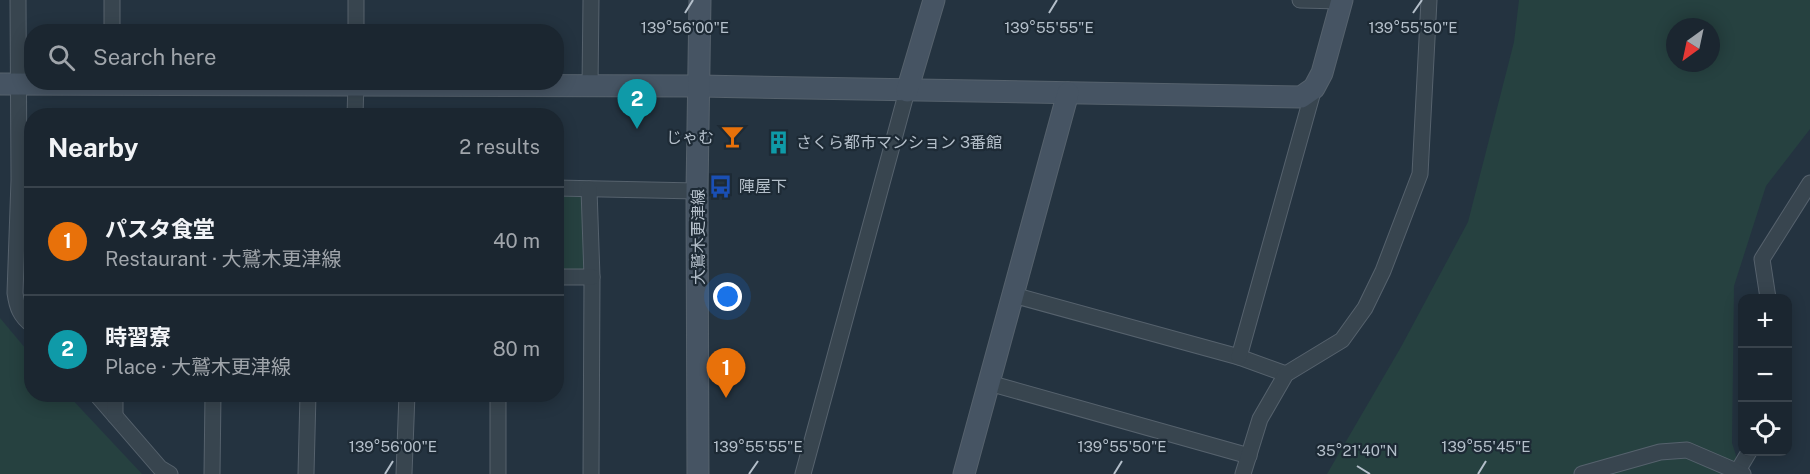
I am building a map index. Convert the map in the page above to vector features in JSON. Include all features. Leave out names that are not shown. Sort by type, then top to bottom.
[{"type":"street","points":[[18,0],[9,84],[24,175]]},
{"type":"street","points":[[112,0],[112,24]]},
{"type":"street","points":[[356,0],[356,24]]},
{"type":"street","points":[[590,86],[591,0]]},
{"type":"street","name":"大鷲木更津線","points":[[698,474],[697,190],[700,0]]},
{"type":"street","points":[[803,474],[934,0]]},
{"type":"street","points":[[1239,357],[1314,88],[1322,73],[1342,1],[1300,0]]},
{"type":"street","points":[[1243,474],[1260,420],[1286,374],[1342,340],[1365,308],[1383,271],[1420,174],[1429,0]]},
{"type":"street","points":[[9,84],[24,84]]},
{"type":"street","points":[[564,86],[700,86],[1301,97],[1314,88]]},
{"type":"street","points":[[355,108],[356,90]]},
{"type":"street","points":[[966,474],[1068,93]]},
{"type":"street","points":[[1767,294],[1762,259],[1810,183]]},
{"type":"street","points":[[564,188],[697,190]]},
{"type":"street","points":[[589,189],[592,277],[591,474]]},
{"type":"street","points":[[24,273],[15,293],[17,308],[24,319]]},
{"type":"street","points":[[564,277],[592,277]]},
{"type":"street","points":[[1013,294],[1239,357],[1286,374]]},
{"type":"street","points":[[990,383],[1249,456]]},
{"type":"street","points":[[103,402],[160,468],[170,474]]},
{"type":"street","points":[[115,402],[115,416]]},
{"type":"street","points":[[212,474],[213,402]]},
{"type":"street","points":[[306,474],[308,402]]},
{"type":"street","points":[[404,474],[407,402]]},
{"type":"street","points":[[498,402],[498,474]]},
{"type":"street","points":[[1582,474],[1660,452],[1687,450],[1740,473],[1747,456]]},
{"type":"green space","points":[[1519,0],[1810,0],[1810,129],[1766,186],[1734,286],[1732,443],[1742,474],[1327,474],[1401,347],[1468,222],[1514,42]]},
{"type":"green space","points":[[564,192],[586,193],[588,274],[564,274]]},
{"type":"green space","points":[[0,318],[24,347],[24,402],[75,402],[142,474],[0,474]]},
{"type":"place","name":"時習寮","points":[[637,129]]},
{"type":"place","name":"じゃむ","points":[[732,137]]},
{"type":"place","name":"さくら都市マンション 3番館","points":[[778,142]]},
{"type":"place","name":"陣屋下","points":[[721,186]]},
{"type":"place","name":"パスタ食堂","points":[[726,398]]}]
